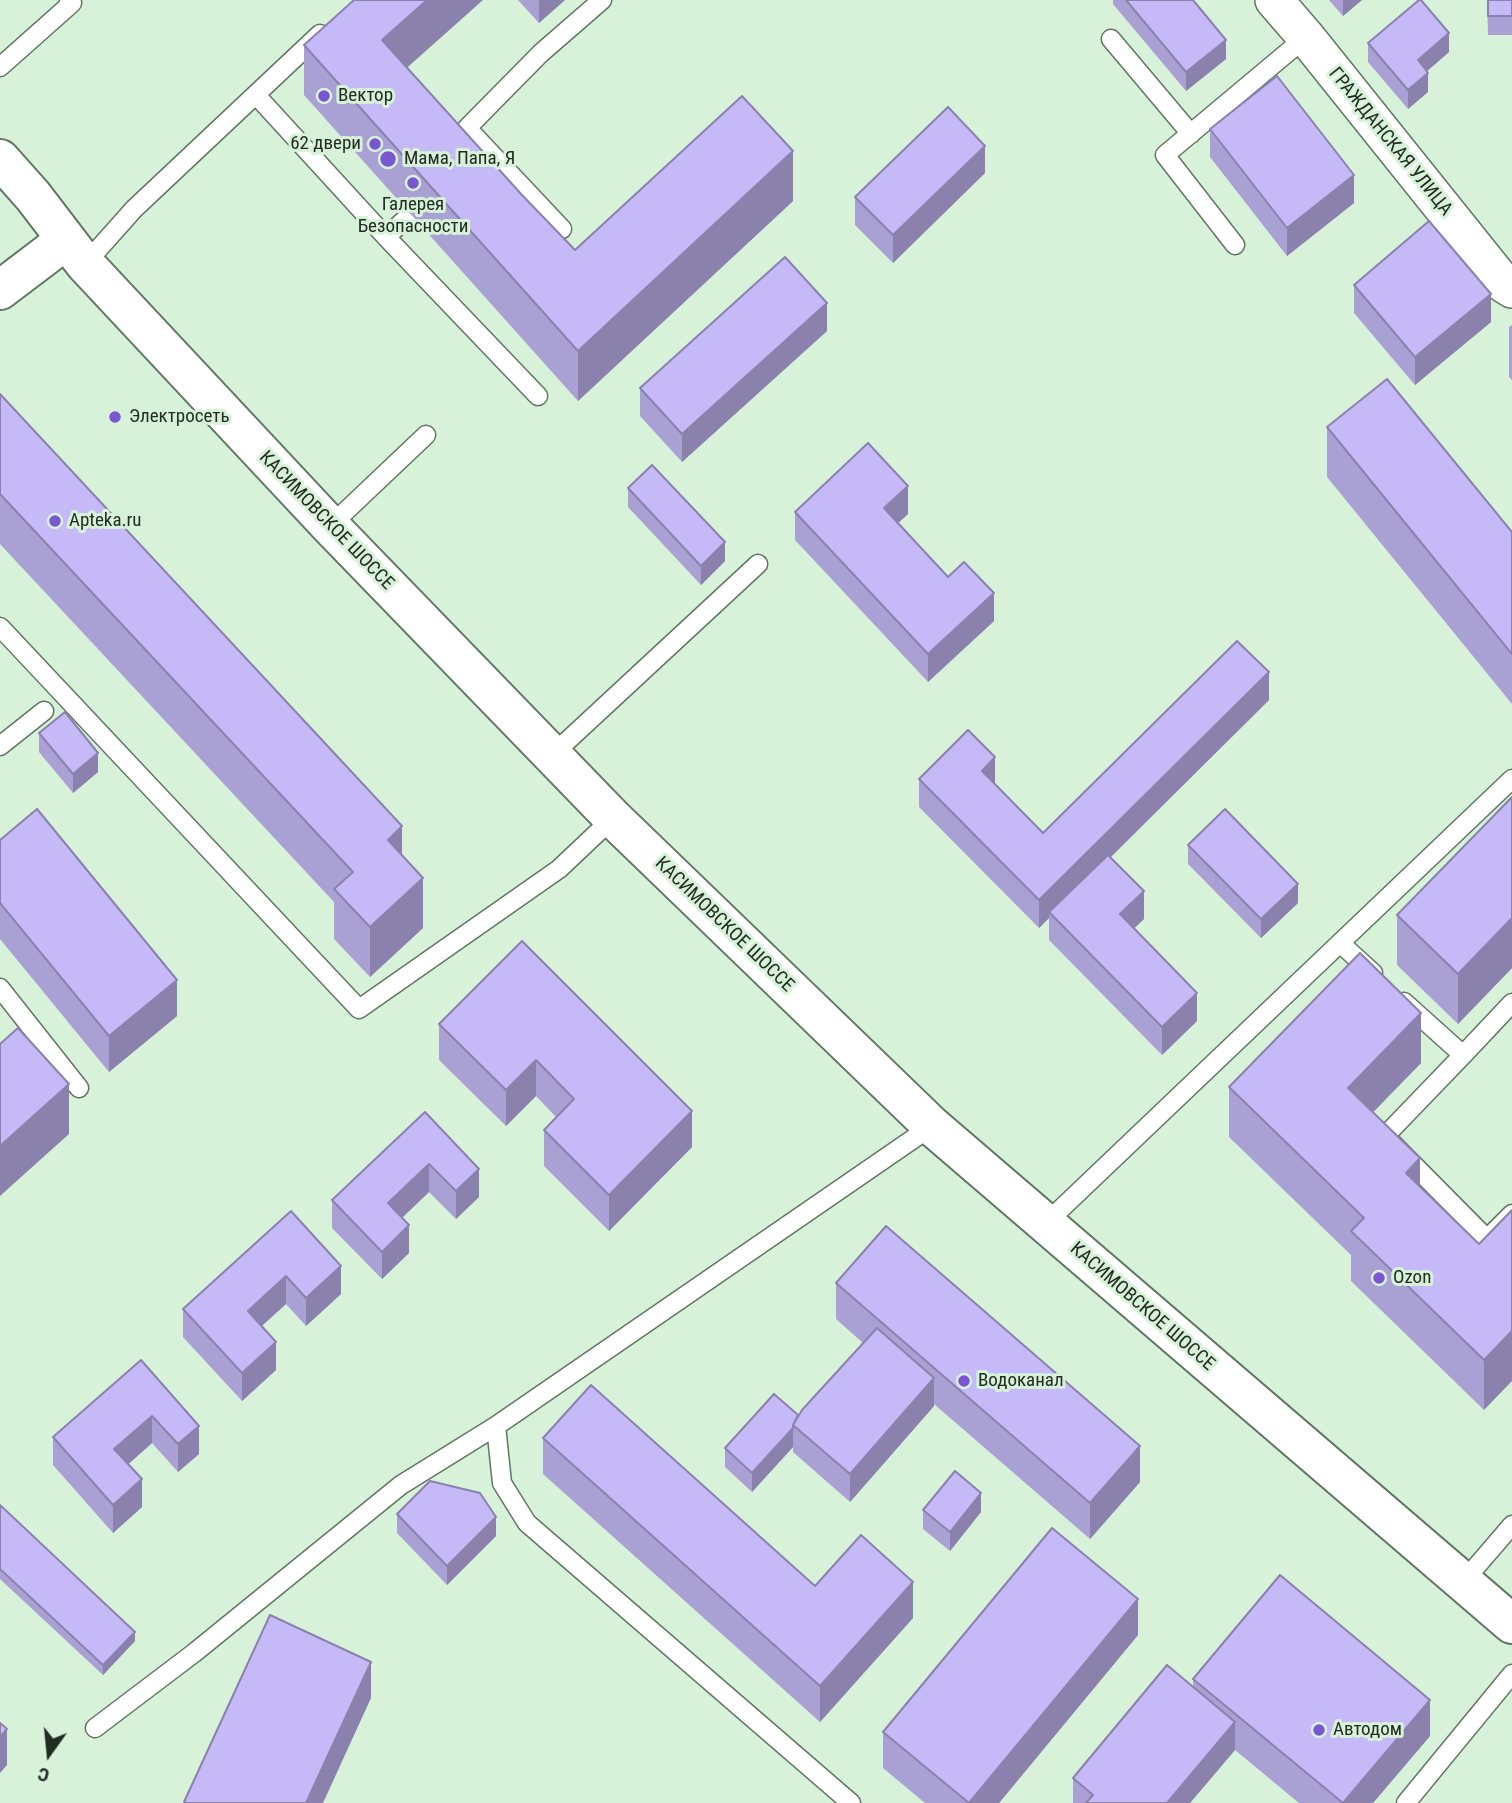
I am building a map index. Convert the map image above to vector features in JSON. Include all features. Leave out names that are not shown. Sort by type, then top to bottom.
[{"type":"main road","name":"КАСИМОВСКОЕ ШОССЕ","points":[[0,159],[76,252],[330,526],[613,818],[932,1126],[1512,1624]]},
{"type":"main road","points":[[0,290],[76,252]]},
{"type":"street","name":"ГРАЖДАНСКАЯ УЛИЦА","points":[[1274,0],[1508,287]]},
{"type":"lane","points":[[459,173],[467,128],[541,52],[602,0]]},
{"type":"lane","points":[[0,67],[72,1]]},
{"type":"lane","points":[[76,252],[134,209],[337,19]]},
{"type":"lane","points":[[1235,246],[1165,155],[1306,37]]},
{"type":"lane","points":[[1111,39],[1191,134]]},
{"type":"lane","points":[[256,95],[386,237],[538,396]]},
{"type":"lane","points":[[467,128],[562,229]]},
{"type":"lane","points":[[386,237],[411,214]]},
{"type":"lane","points":[[330,526],[426,435]]},
{"type":"lane","points":[[552,755],[758,564]]},
{"type":"lane","points":[[0,627],[359,1009],[559,869],[613,818]]},
{"type":"lane","points":[[0,747],[44,711]]},
{"type":"lane","points":[[1045,1224],[1512,779]]},
{"type":"lane","points":[[1340,943],[1462,1055]]},
{"type":"lane","points":[[0,988],[79,1087]]},
{"type":"lane","points":[[1512,1003],[1385,1136],[1487,1238],[1512,1214]]},
{"type":"lane","points":[[95,1728],[194,1653],[401,1485],[496,1426],[932,1126]]},
{"type":"lane","points":[[496,1426],[502,1483],[527,1523],[850,1803]]},
{"type":"lane","points":[[1463,1582],[1512,1525]]},
{"type":"lane","points":[[1406,1803],[1512,1674]]},
{"type":"building","points":[[354,0],[427,0],[382,40],[575,250],[742,96],[793,151],[578,351],[304,45]]},
{"type":"building","points":[[1126,0],[1193,0],[1226,40],[1186,72]]},
{"type":"building","points":[[1419,0],[1449,33],[1418,60],[1428,73],[1408,90],[1368,43]]},
{"type":"building","points":[[1488,0],[1512,0],[1512,16],[1488,16]]},
{"type":"building","points":[[1277,76],[1354,175],[1287,228],[1210,129]]},
{"type":"building","points":[[948,107],[985,146],[893,235],[855,197]]},
{"type":"building","points":[[1429,221],[1491,294],[1415,357],[1354,285]]},
{"type":"building","points":[[785,257],[827,303],[682,434],[640,388]]},
{"type":"building","points":[[1387,379],[1512,532],[1512,654],[1327,427]]},
{"type":"building","points":[[0,394],[402,826],[388,840],[423,878],[370,927],[334,889],[353,872],[0,494]]},
{"type":"building","points":[[868,443],[908,486],[884,508],[948,577],[964,562],[994,593],[928,654],[795,512]]},
{"type":"building","points":[[652,465],[725,542],[701,566],[628,488]]},
{"type":"building","points":[[1237,641],[1269,672],[1039,900],[919,779],[968,730],[995,757],[982,771],[1043,833]]},
{"type":"building","points":[[65,712],[98,753],[73,774],[39,733]]},
{"type":"building","points":[[1512,797],[1512,918],[1458,974],[1397,915]]},
{"type":"building","points":[[37,809],[177,980],[109,1036],[0,903],[0,840]]},
{"type":"building","points":[[1225,809],[1298,884],[1261,919],[1188,845]]},
{"type":"building","points":[[1108,855],[1144,891],[1120,914],[1197,993],[1162,1027],[1049,912]]},
{"type":"building","points":[[522,941],[692,1111],[609,1195],[544,1130],[574,1099],[536,1060],[506,1090],[439,1024]]},
{"type":"building","points":[[1360,953],[1421,1013],[1348,1088],[1420,1158],[1406,1173],[1479,1244],[1512,1210],[1512,1331],[1484,1360],[1351,1231],[1364,1218],[1229,1087]]},
{"type":"building","points":[[18,1028],[69,1084],[0,1146],[0,1044]]},
{"type":"building","points":[[425,1112],[479,1169],[456,1191],[429,1164],[388,1203],[409,1225],[382,1252],[332,1200]]},
{"type":"building","points":[[291,1211],[341,1266],[306,1298],[286,1276],[248,1311],[276,1342],[242,1373],[183,1309]]},
{"type":"building","points":[[886,1226],[1140,1446],[1090,1503],[836,1283]]},
{"type":"building","points":[[877,1328],[934,1378],[850,1474],[793,1425],[802,1410]]},
{"type":"building","points":[[141,1360],[199,1426],[178,1444],[152,1416],[114,1449],[142,1479],[113,1505],[53,1437]]},
{"type":"building","points":[[591,1385],[815,1586],[861,1535],[913,1582],[820,1686],[543,1438]]},
{"type":"building","points":[[774,1394],[798,1415],[793,1428],[752,1473],[725,1448]]},
{"type":"building","points":[[955,1471],[981,1493],[950,1532],[923,1510]]},
{"type":"building","points":[[430,1481],[480,1493],[496,1517],[447,1566],[397,1514]]},
{"type":"building","points":[[0,1505],[135,1632],[103,1665],[0,1569]]},
{"type":"building","points":[[1052,1528],[1138,1599],[969,1803],[883,1732]]},
{"type":"building","points":[[1280,1575],[1430,1700],[1343,1803],[1193,1679]]},
{"type":"building","points":[[270,1615],[371,1662],[306,1803],[184,1802]]},
{"type":"building","points":[[1167,1665],[1235,1722],[1167,1803],[1086,1803],[1093,1795],[1073,1778]]},
{"type":"building","points":[[0,1723],[7,1729],[0,1737]]},
{"type":"place","name":"Вектор","points":[[324,96]]},
{"type":"place","name":"62 двери","points":[[375,144]]},
{"type":"place","name":"Мама, Папа, Я","points":[[388,159]]},
{"type":"place","name":"Галерея Безопасности","points":[[413,183]]},
{"type":"place","name":"Электросеть","points":[[115,417]]},
{"type":"place","name":"Apteka.ru","points":[[55,521]]},
{"type":"place","name":"Ozon","points":[[1379,1278]]},
{"type":"place","name":"Водоканал","points":[[964,1381]]},
{"type":"place","name":"Автодом","points":[[1319,1730]]}]
